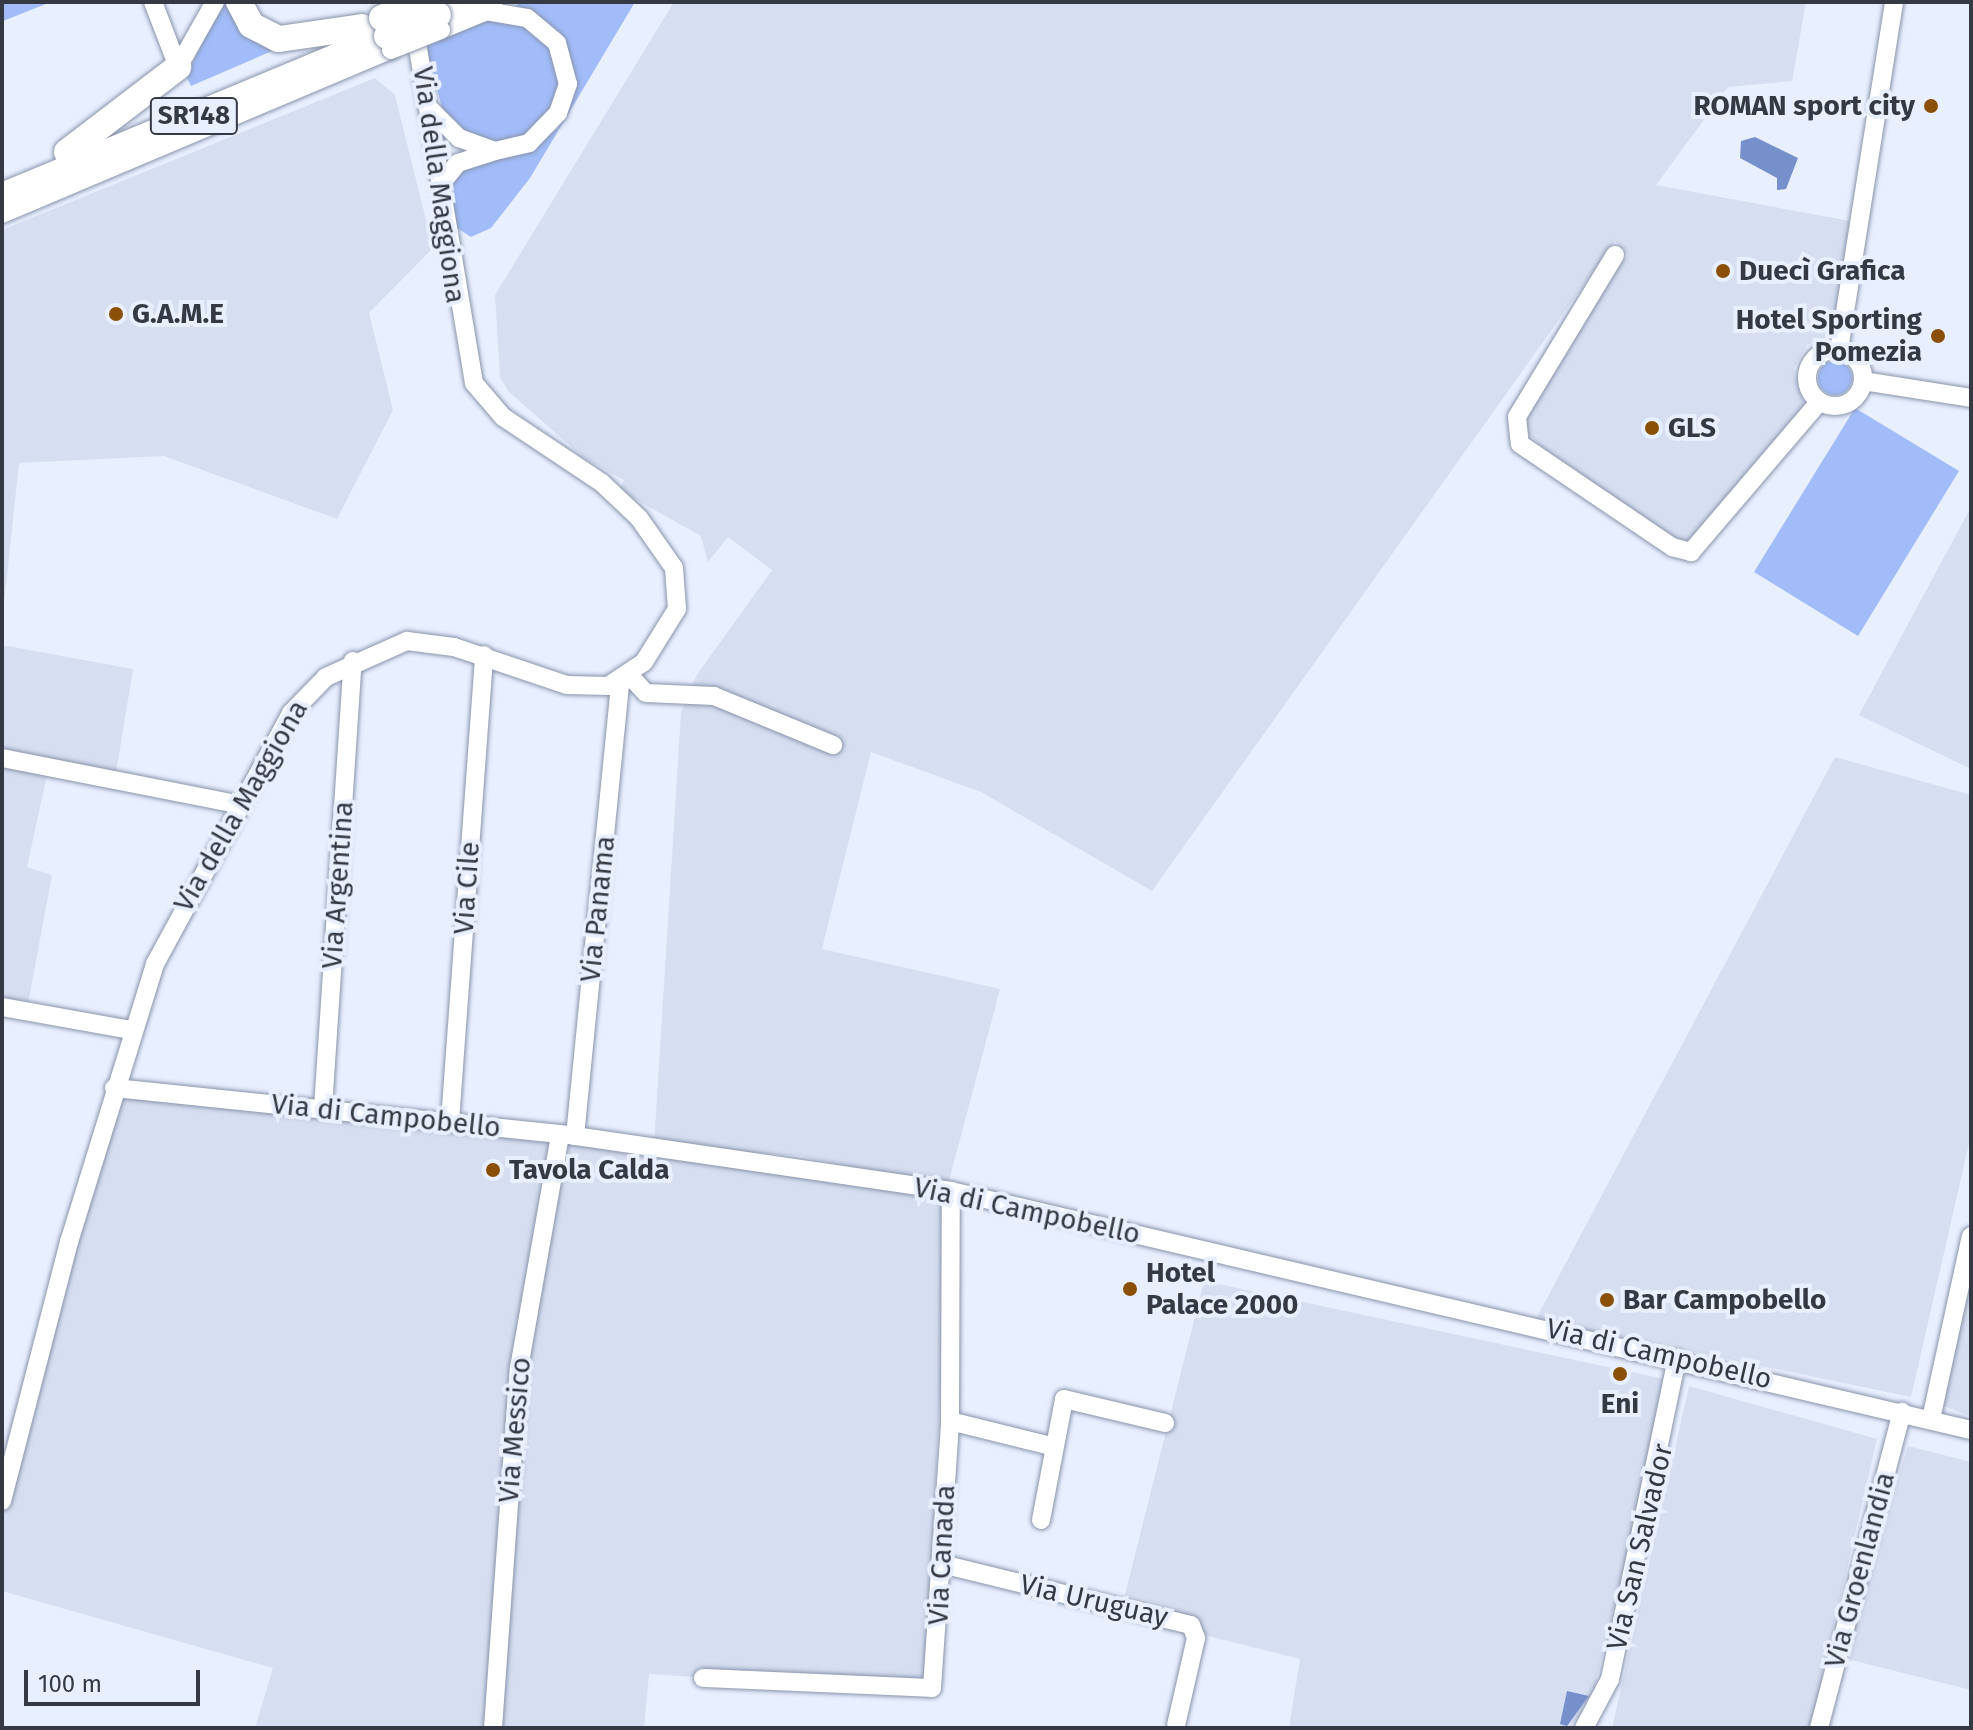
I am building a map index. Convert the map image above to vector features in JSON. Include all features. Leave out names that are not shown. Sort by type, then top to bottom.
[{"type":"highway","points":[[239,2],[251,25],[279,39],[380,33]]},
{"type":"highway","name":"SR148","points":[[2,180],[67,152],[380,33],[433,16],[476,7]]},
{"type":"highway","name":"SR148","points":[[2,196],[213,108],[380,33]]},
{"type":"highway","points":[[67,152],[178,67]]},
{"type":"highway","points":[[213,108],[329,76]]},
{"type":"street","points":[[153,2],[178,67]]},
{"type":"street","points":[[178,67],[215,2]]},
{"type":"street","points":[[476,7],[508,2]]},
{"type":"street","points":[[1839,350],[1894,2]]},
{"type":"street","points":[[440,185],[458,163],[529,143],[546,129],[563,104],[567,73],[544,29],[513,13],[476,7]]},
{"type":"street","points":[[2,214],[329,76],[380,33]]},
{"type":"street","name":"Via della Maggiona","points":[[2,1501],[131,1030],[170,929],[237,804],[297,705],[353,661],[417,640],[484,655],[584,688],[625,679],[672,622],[678,598],[674,568],[621,500],[503,417],[479,392],[464,351],[418,48]]},
{"type":"street","points":[[428,107],[459,138],[495,151]]},
{"type":"street","points":[[1615,255],[1517,417],[1520,444],[1672,547],[1691,552],[1819,402]]},
{"type":"street","points":[[1839,350],[1857,361],[1863,381],[1847,404],[1819,402],[1808,387],[1808,368],[1821,354],[1839,350]]},
{"type":"street","points":[[1863,381],[1971,398]]},
{"type":"street","name":"Via Cile","points":[[450,1121],[484,655]]},
{"type":"street","name":"Via Argentina","points":[[323,1108],[353,661]]},
{"type":"street","points":[[625,679],[646,693],[714,696],[833,745]]},
{"type":"street","name":"Via Panama","points":[[568,1135],[625,679]]},
{"type":"street","points":[[2,758],[237,804]]},
{"type":"street","points":[[2,1007],[131,1030]]},
{"type":"street","name":"Via di Campobello","points":[[114,1088],[568,1135],[951,1191],[1971,1430]]},
{"type":"street","name":"Via Messico","points":[[493,1728],[519,1368],[568,1135]]},
{"type":"street","name":"Via Canada","points":[[703,1678],[928,1692],[942,1564],[950,1421],[951,1191]]},
{"type":"street","points":[[1931,1419],[1971,1236]]},
{"type":"street","name":"Via San Salvador","points":[[1584,1728],[1610,1679],[1677,1359]]},
{"type":"street","points":[[1051,1446],[1065,1399],[1165,1423]]},
{"type":"street","name":"Via Groenlandia","points":[[1819,1728],[1902,1412]]},
{"type":"street","points":[[950,1421],[1051,1446],[1057,1455],[1041,1520]]},
{"type":"street","name":"Via Uruguay","points":[[942,1564],[1191,1625],[1196,1638],[1176,1725]]},
{"type":"shaded area","points":[[2,2],[51,2],[3,21]]},
{"type":"shaded area","points":[[522,2],[635,2],[530,178],[491,228],[471,237],[457,228],[449,181],[464,168],[534,148],[558,128],[573,97],[573,68],[514,7]]},
{"type":"shaded area","points":[[674,2],[1806,2],[1792,81],[1728,87],[1656,185],[1850,221],[1832,335],[1807,345],[1794,368],[1804,405],[1694,539],[1680,541],[1550,456],[1523,427],[1571,336],[1628,255],[1615,241],[1152,891],[981,792],[871,752],[822,949],[1000,989],[947,1188],[801,1156],[654,1145],[681,713],[696,676],[772,570],[728,537],[708,562],[701,536],[619,490],[624,480],[584,458],[508,391],[500,377],[495,295]]},
{"type":"shaded area","points":[[230,5],[255,41],[272,51],[191,86],[186,76],[221,6]]},
{"type":"shaded area","points":[[485,18],[517,20],[554,49],[561,96],[538,132],[500,146],[446,123],[425,44]]},
{"type":"shaded area","points":[[375,78],[395,95],[433,248],[369,313],[393,410],[337,519],[164,456],[19,463],[2,622],[2,230]]},
{"type":"shaded area","points":[[1755,137],[1798,158],[1786,189],[1777,190],[1777,178],[1740,158],[1741,141]]},
{"type":"shaded area","points":[[1835,361],[1847,366],[1852,378],[1847,390],[1835,395],[1823,390],[1818,378],[1823,366]]},
{"type":"shaded area","points":[[1855,408],[1959,471],[1858,636],[1754,572]]},
{"type":"shaded area","points":[[1971,507],[1971,769],[1859,715]]},
{"type":"shaded area","points":[[2,645],[133,669],[116,773],[2,748]]},
{"type":"shaded area","points":[[1835,757],[1971,795],[1971,1135],[1911,1397],[1536,1319]]},
{"type":"shaded area","points":[[2,767],[47,775],[27,867],[52,875],[28,1004],[2,999]]},
{"type":"shaded area","points":[[114,1088],[951,1191],[924,1692],[649,1674],[644,1728],[255,1728],[273,1668],[2,1591],[2,1501]]},
{"type":"shaded area","points":[[1971,1269],[1971,1417],[1944,1406]]},
{"type":"shaded area","points":[[1204,1281],[1669,1380],[1591,1702],[1568,1728],[1289,1728],[1300,1659],[1120,1614]]},
{"type":"shaded area","points":[[1689,1386],[1877,1439],[1810,1728],[1612,1728]]},
{"type":"shaded area","points":[[1908,1446],[1971,1462],[1971,1690],[1843,1658]]},
{"type":"shaded area","points":[[1567,1691],[1589,1696],[1567,1726],[1560,1724]]},
{"type":"place","name":"ROMAN sport city","points":[[1931,106]]},
{"type":"place","name":"Duecì Grafica","points":[[1723,271]]},
{"type":"place","name":"G.A.M.E","points":[[116,314]]},
{"type":"place","name":"Hotel Sporting Pomezia","points":[[1938,336]]},
{"type":"place","name":"GLS","points":[[1652,428]]},
{"type":"place","name":"Tavola Calda","points":[[493,1170]]},
{"type":"place","name":"Hotel Palace 2000","points":[[1130,1289]]},
{"type":"place","name":"Bar Campobello","points":[[1607,1300]]},
{"type":"place","name":"Eni","points":[[1620,1374]]}]
